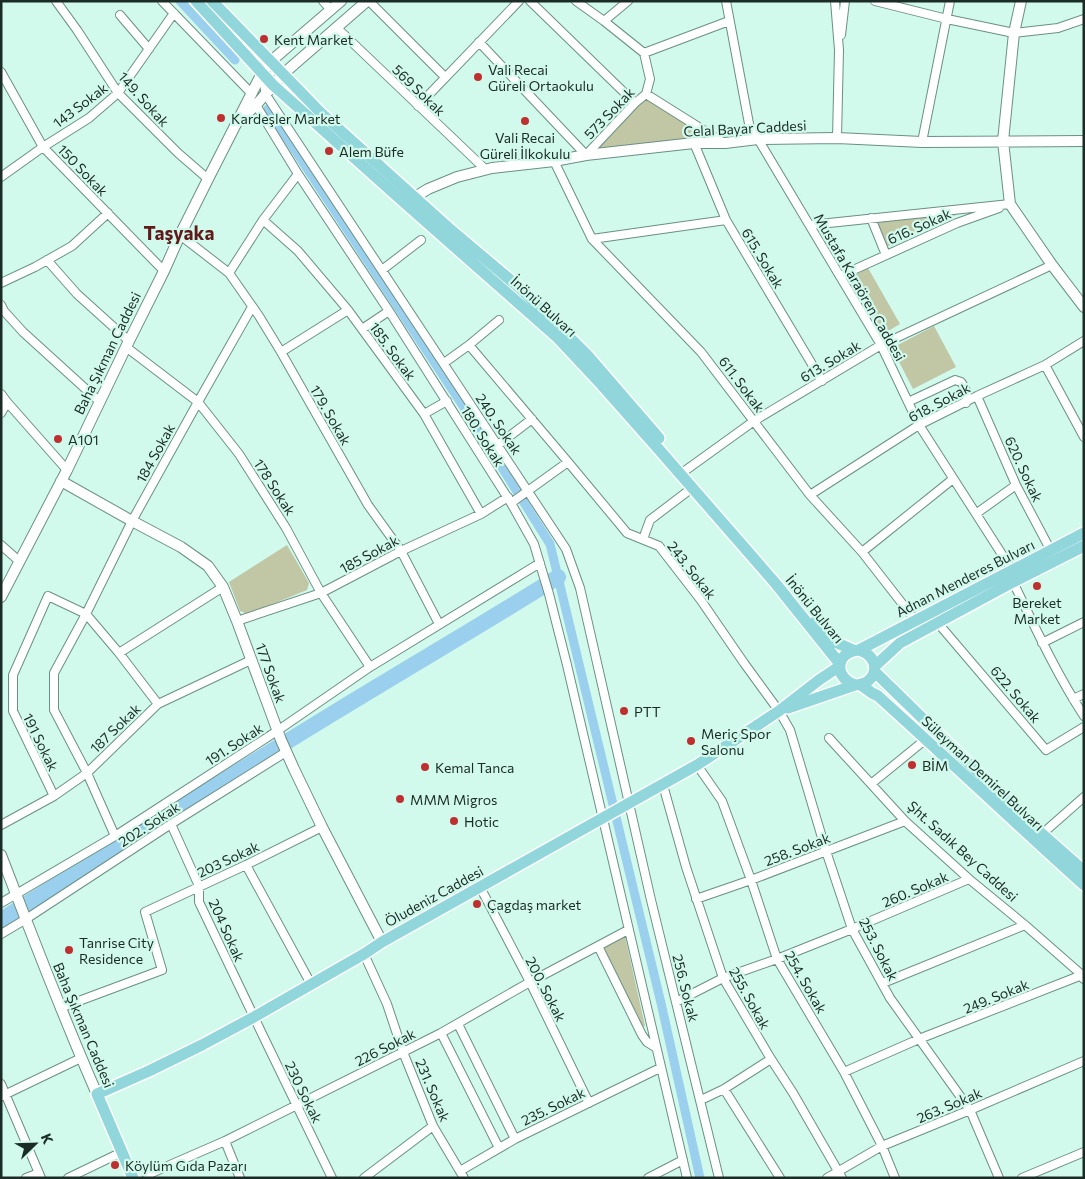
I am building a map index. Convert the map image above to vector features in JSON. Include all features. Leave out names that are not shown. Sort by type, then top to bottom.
[{"type":"main road","name":"İnönü Bulvarı","points":[[196,1],[274,85],[411,201]]},
{"type":"main road","name":"İnönü Bulvarı","points":[[212,1],[320,113],[557,337],[686,470],[821,629],[835,642],[856,650]]},
{"type":"main road","name":"İnönü Bulvarı","points":[[657,442],[692,488],[776,584],[840,665]]},
{"type":"main road","name":"Adnan Menderes Bulvarı","points":[[780,711],[867,682],[872,678],[875,669],[900,643],[1013,576],[1051,550],[1084,533]]},
{"type":"main road","name":"Adnan Menderes Bulvarı","points":[[780,711],[840,665],[847,653],[915,620],[1084,546]]},
{"type":"main road","points":[[856,650],[870,655],[875,669]]},
{"type":"main road","points":[[840,665],[843,678],[848,683],[858,685]]},
{"type":"main road","name":"Süleyman Demirel Bulvarı","points":[[875,669],[1034,827],[1084,871]]},
{"type":"main road","name":"Süleyman Demirel Bulvarı","points":[[858,685],[878,696],[1084,885]]},
{"type":"main road","name":"Öludeniz Caddesi","points":[[97,1094],[149,1071],[254,1017],[382,942],[663,785],[780,711]]},
{"type":"main road","name":"Baha Şıkman Caddesi","points":[[97,1094],[133,1178]]},
{"type":"street","name":"149. Sokak","points":[[56,1],[118,93],[178,153],[208,179]]},
{"type":"street","points":[[162,1],[252,94]]},
{"type":"street","points":[[323,1],[331,10]]},
{"type":"street","name":"Baha Şıkman Caddesi","points":[[1,597],[67,470],[180,235],[262,73],[270,62],[341,1]]},
{"type":"street","points":[[368,1],[445,77]]},
{"type":"street","name":"Baha Şıkman Caddesi","points":[[238,121],[266,95],[282,75],[368,1]]},
{"type":"street","points":[[418,106],[520,1]]},
{"type":"street","points":[[530,1],[635,103]]},
{"type":"street","points":[[576,1],[644,53],[729,21]]},
{"type":"street","points":[[604,21],[628,1]]},
{"type":"street","name":"Mustafa Karaören Caddesi","points":[[726,1],[750,129],[758,139],[881,345],[919,426],[977,513],[1013,576],[1042,643],[1084,716]]},
{"type":"street","points":[[835,1],[839,50]]},
{"type":"street","points":[[837,138],[839,50],[845,1]]},
{"type":"street","points":[[875,1],[1014,33],[1058,28],[1084,19]]},
{"type":"street","points":[[922,142],[950,1]]},
{"type":"street","points":[[1021,1],[1014,33],[1003,142],[1010,204],[1084,307]]},
{"type":"street","name":"143 Sokak","points":[[4,175],[43,146],[89,118],[118,93],[174,14]]},
{"type":"street","points":[[120,15],[149,49]]},
{"type":"street","name":"569 Sokak","points":[[337,28],[485,169]]},
{"type":"street","points":[[479,42],[586,155]]},
{"type":"street","name":"573 Sokak","points":[[586,155],[635,103],[646,94],[650,79],[644,53]]},
{"type":"street","name":"150 Sokak","points":[[1,72],[43,146],[164,271]]},
{"type":"street","points":[[262,73],[266,95]]},
{"type":"street","points":[[646,94],[725,143]]},
{"type":"street","name":"240. Sokak","points":[[266,95],[498,444],[526,493],[566,549],[578,581],[625,806]]},
{"type":"street","name":"180. Sokak","points":[[256,105],[298,174],[511,501],[534,544],[549,594],[604,817]]},
{"type":"street","name":"Celal Bayar Caddesi","points":[[411,201],[428,189],[485,169],[554,161],[586,155],[694,144],[758,139],[837,138],[922,142],[1084,141]]},
{"type":"street","name":"615. Sokak","points":[[694,144],[726,220],[822,381]]},
{"type":"street","name":"611. Sokak","points":[[554,161],[592,239],[701,352],[810,495],[862,552],[915,620]]},
{"type":"street","points":[[1,165],[4,175]]},
{"type":"street","points":[[229,273],[263,220],[298,174]]},
{"type":"street","points":[[810,225],[1010,204]]},
{"type":"street","name":"616. Sokak","points":[[840,276],[957,223],[1010,204]]},
{"type":"street","points":[[1,283],[35,268],[72,246],[108,213]]},
{"type":"street","points":[[870,218],[886,255]]},
{"type":"street","name":"185. Sokak","points":[[263,220],[298,250],[348,310],[424,414],[481,514]]},
{"type":"street","points":[[592,239],[726,220]]},
{"type":"street","name":"179. Sokak","points":[[180,235],[229,273],[252,307],[281,352],[368,505],[402,551],[439,624]]},
{"type":"street","points":[[382,270],[421,240]]},
{"type":"street","name":"178 Sokak","points":[[47,260],[77,294],[128,344],[198,402],[244,462],[286,528],[321,593],[370,667]]},
{"type":"street","name":"613. Sokak","points":[[686,470],[754,421],[881,345],[1052,265]]},
{"type":"street","points":[[1,305],[23,332],[100,402]]},
{"type":"street","name":"184 Sokak","points":[[115,836],[87,773],[54,710],[54,673],[86,614],[132,521],[252,307]]},
{"type":"street","points":[[281,352],[348,310]]},
{"type":"street","points":[[362,329],[389,311]]},
{"type":"street","points":[[444,363],[498,320]]},
{"type":"street","name":"618. Sokak","points":[[810,495],[919,426],[977,396],[1045,365],[1084,341]]},
{"type":"street","name":"243. Sokak","points":[[469,345],[627,533],[659,546],[700,599],[780,711]]},
{"type":"street","points":[[1045,365],[1084,437]]},
{"type":"street","points":[[908,402],[955,380],[961,382],[965,387],[968,396],[966,402]]},
{"type":"street","points":[[1,394],[67,470]]},
{"type":"street","name":"620. Sokak","points":[[977,396],[1016,485],[1051,550]]},
{"type":"street","points":[[424,414],[447,401]]},
{"type":"street","points":[[1,413],[7,402]]},
{"type":"street","points":[[498,444],[532,419]]},
{"type":"street","name":"185 Sokak","points":[[237,621],[321,593],[402,551],[511,501],[526,493],[568,462]]},
{"type":"street","points":[[862,552],[953,479]]},
{"type":"street","name":"177 Sokak","points":[[61,481],[181,546],[208,566],[222,588],[237,621],[286,752],[382,942]]},
{"type":"street","points":[[977,513],[1016,485]]},
{"type":"street","points":[[643,540],[650,520],[692,488]]},
{"type":"street","points":[[1,545],[19,561]]},
{"type":"street","name":"191. Sokak","points":[[1,903],[115,836],[279,735],[370,667],[439,624],[541,566]]},
{"type":"street","points":[[119,653],[222,588]]},
{"type":"street","name":"191 Sokak","points":[[54,796],[13,712],[13,675],[48,596],[86,614]]},
{"type":"street","points":[[86,614],[158,704]]},
{"type":"street","name":"622. Sokak","points":[[937,622],[1046,750],[1084,727]]},
{"type":"street","points":[[1042,643],[1084,622]]},
{"type":"street","name":"187 Sokak","points":[[1,825],[54,796],[87,773],[158,704],[251,660]]},
{"type":"street","points":[[1073,699],[1084,694]]},
{"type":"street","name":"253. Sokak","points":[[780,711],[790,730],[826,852],[852,929],[890,998],[970,1110],[999,1178]]},
{"type":"street","name":"Şht. Sadık Bey Caddesi","points":[[829,738],[905,821],[969,880],[1025,924],[1083,975]]},
{"type":"street","points":[[871,784],[926,739]]},
{"type":"street","name":"202. Sokak","points":[[1,934],[170,824],[286,752]]},
{"type":"street","name":"254. Sokak","points":[[697,765],[722,801],[751,880],[776,959],[844,1072],[882,1146],[895,1178]]},
{"type":"street","name":"255. Sokak","points":[[663,785],[686,867],[723,978],[840,1174]]},
{"type":"street","points":[[1042,834],[1084,797]]},
{"type":"street","name":"256. Sokak","points":[[625,806],[651,900],[719,1178]]},
{"type":"street","points":[[604,817],[628,930],[686,1178]]},
{"type":"street","name":"258. Sokak","points":[[696,899],[905,821]]},
{"type":"street","name":"204 Sokak","points":[[170,824],[200,886],[200,902],[254,1017]]},
{"type":"street","name":"203 Sokak","points":[[60,1008],[162,970],[145,912],[246,865],[322,826]]},
{"type":"street","name":"Baha Şıkman Caddesi","points":[[1,854],[60,1008],[97,1094]]},
{"type":"street","points":[[246,865],[311,984]]},
{"type":"street","name":"260. Sokak","points":[[676,1002],[723,978],[852,929],[969,880]]},
{"type":"street","name":"200. Sokak","points":[[480,887],[530,982],[589,1103]]},
{"type":"street","points":[[882,983],[1025,924]]},
{"type":"street","name":"226 Sokak","points":[[147,1175],[225,1141],[441,1033],[530,982],[628,930]]},
{"type":"street","points":[[598,946],[642,1035],[647,1042],[655,1047]]},
{"type":"street","name":"231. Sokak","points":[[364,954],[387,1004],[403,1052],[433,1126],[462,1174]]},
{"type":"street","name":"249. Sokak","points":[[844,1072],[1083,975]]},
{"type":"street","name":"230 Sokak","points":[[254,1017],[332,1178]]},
{"type":"street","points":[[458,1024],[515,1139]]},
{"type":"street","points":[[441,1033],[499,1148]]},
{"type":"street","points":[[3,1095],[81,1058]]},
{"type":"street","points":[[700,1100],[724,1089],[771,1059]]},
{"type":"street","name":"263. Sokak","points":[[827,1178],[840,1174],[882,1146],[1084,1061]]},
{"type":"street","name":"235. Sokak","points":[[462,1174],[515,1139],[660,1068]]},
{"type":"street","points":[[1,1084],[3,1095],[40,1176],[26,1178]]},
{"type":"street","points":[[724,1089],[780,1178]]},
{"type":"street","points":[[364,1178],[433,1126]]},
{"type":"street","points":[[225,1141],[240,1178]]},
{"type":"street","points":[[68,1178],[122,1152]]},
{"type":"street","points":[[1022,1178],[1084,1152]]},
{"type":"street","points":[[648,1178],[683,1160]]},
{"type":"green space","points":[[646,94],[725,143],[586,155]]},
{"type":"green space","points":[[958,214],[886,247],[875,221]]},
{"type":"green space","points":[[868,268],[900,324],[883,334],[850,278]]},
{"type":"green space","points":[[934,326],[956,367],[913,389],[892,348]]},
{"type":"green space","points":[[287,545],[309,583],[307,590],[248,614],[240,611],[229,582]]},
{"type":"green space","points":[[625,936],[645,1026],[642,1027],[604,947]]},
{"type":"waterway","points":[[180,1],[235,60]]},
{"type":"waterway","points":[[268,109],[467,412],[550,544],[661,1003],[700,1178]]},
{"type":"waterway","points":[[1,920],[249,765],[558,577]]},
{"type":"place","name":"Kent Market","points":[[264,39]]},
{"type":"place","name":"Vali Recai Güreli Ortaokulu","points":[[478,77]]},
{"type":"place","name":"Kardeşler Market","points":[[221,118]]},
{"type":"place","name":"Vali Recai Güreli İlkokulu","points":[[525,121]]},
{"type":"place","name":"Alem Büfe","points":[[329,151]]},
{"type":"place","name":"A101","points":[[58,439]]},
{"type":"place","name":"Bereket Market","points":[[1037,586]]},
{"type":"place","name":"PTT","points":[[624,711]]},
{"type":"place","name":"Meriç Spor Salonu","points":[[691,741]]},
{"type":"place","name":"BİM","points":[[912,765]]},
{"type":"place","name":"Kemal Tanca","points":[[425,767]]},
{"type":"place","name":"MMM Migros","points":[[400,799]]},
{"type":"place","name":"Hotic","points":[[454,821]]},
{"type":"place","name":"Çagdaş market","points":[[477,904]]},
{"type":"place","name":"Tanrise City Residence","points":[[69,950]]},
{"type":"place","name":"Köylüm Gıda Pazarı","points":[[115,1165]]},
{"type":"district","name":"Taşyaka","points":[[179,232]]}]
